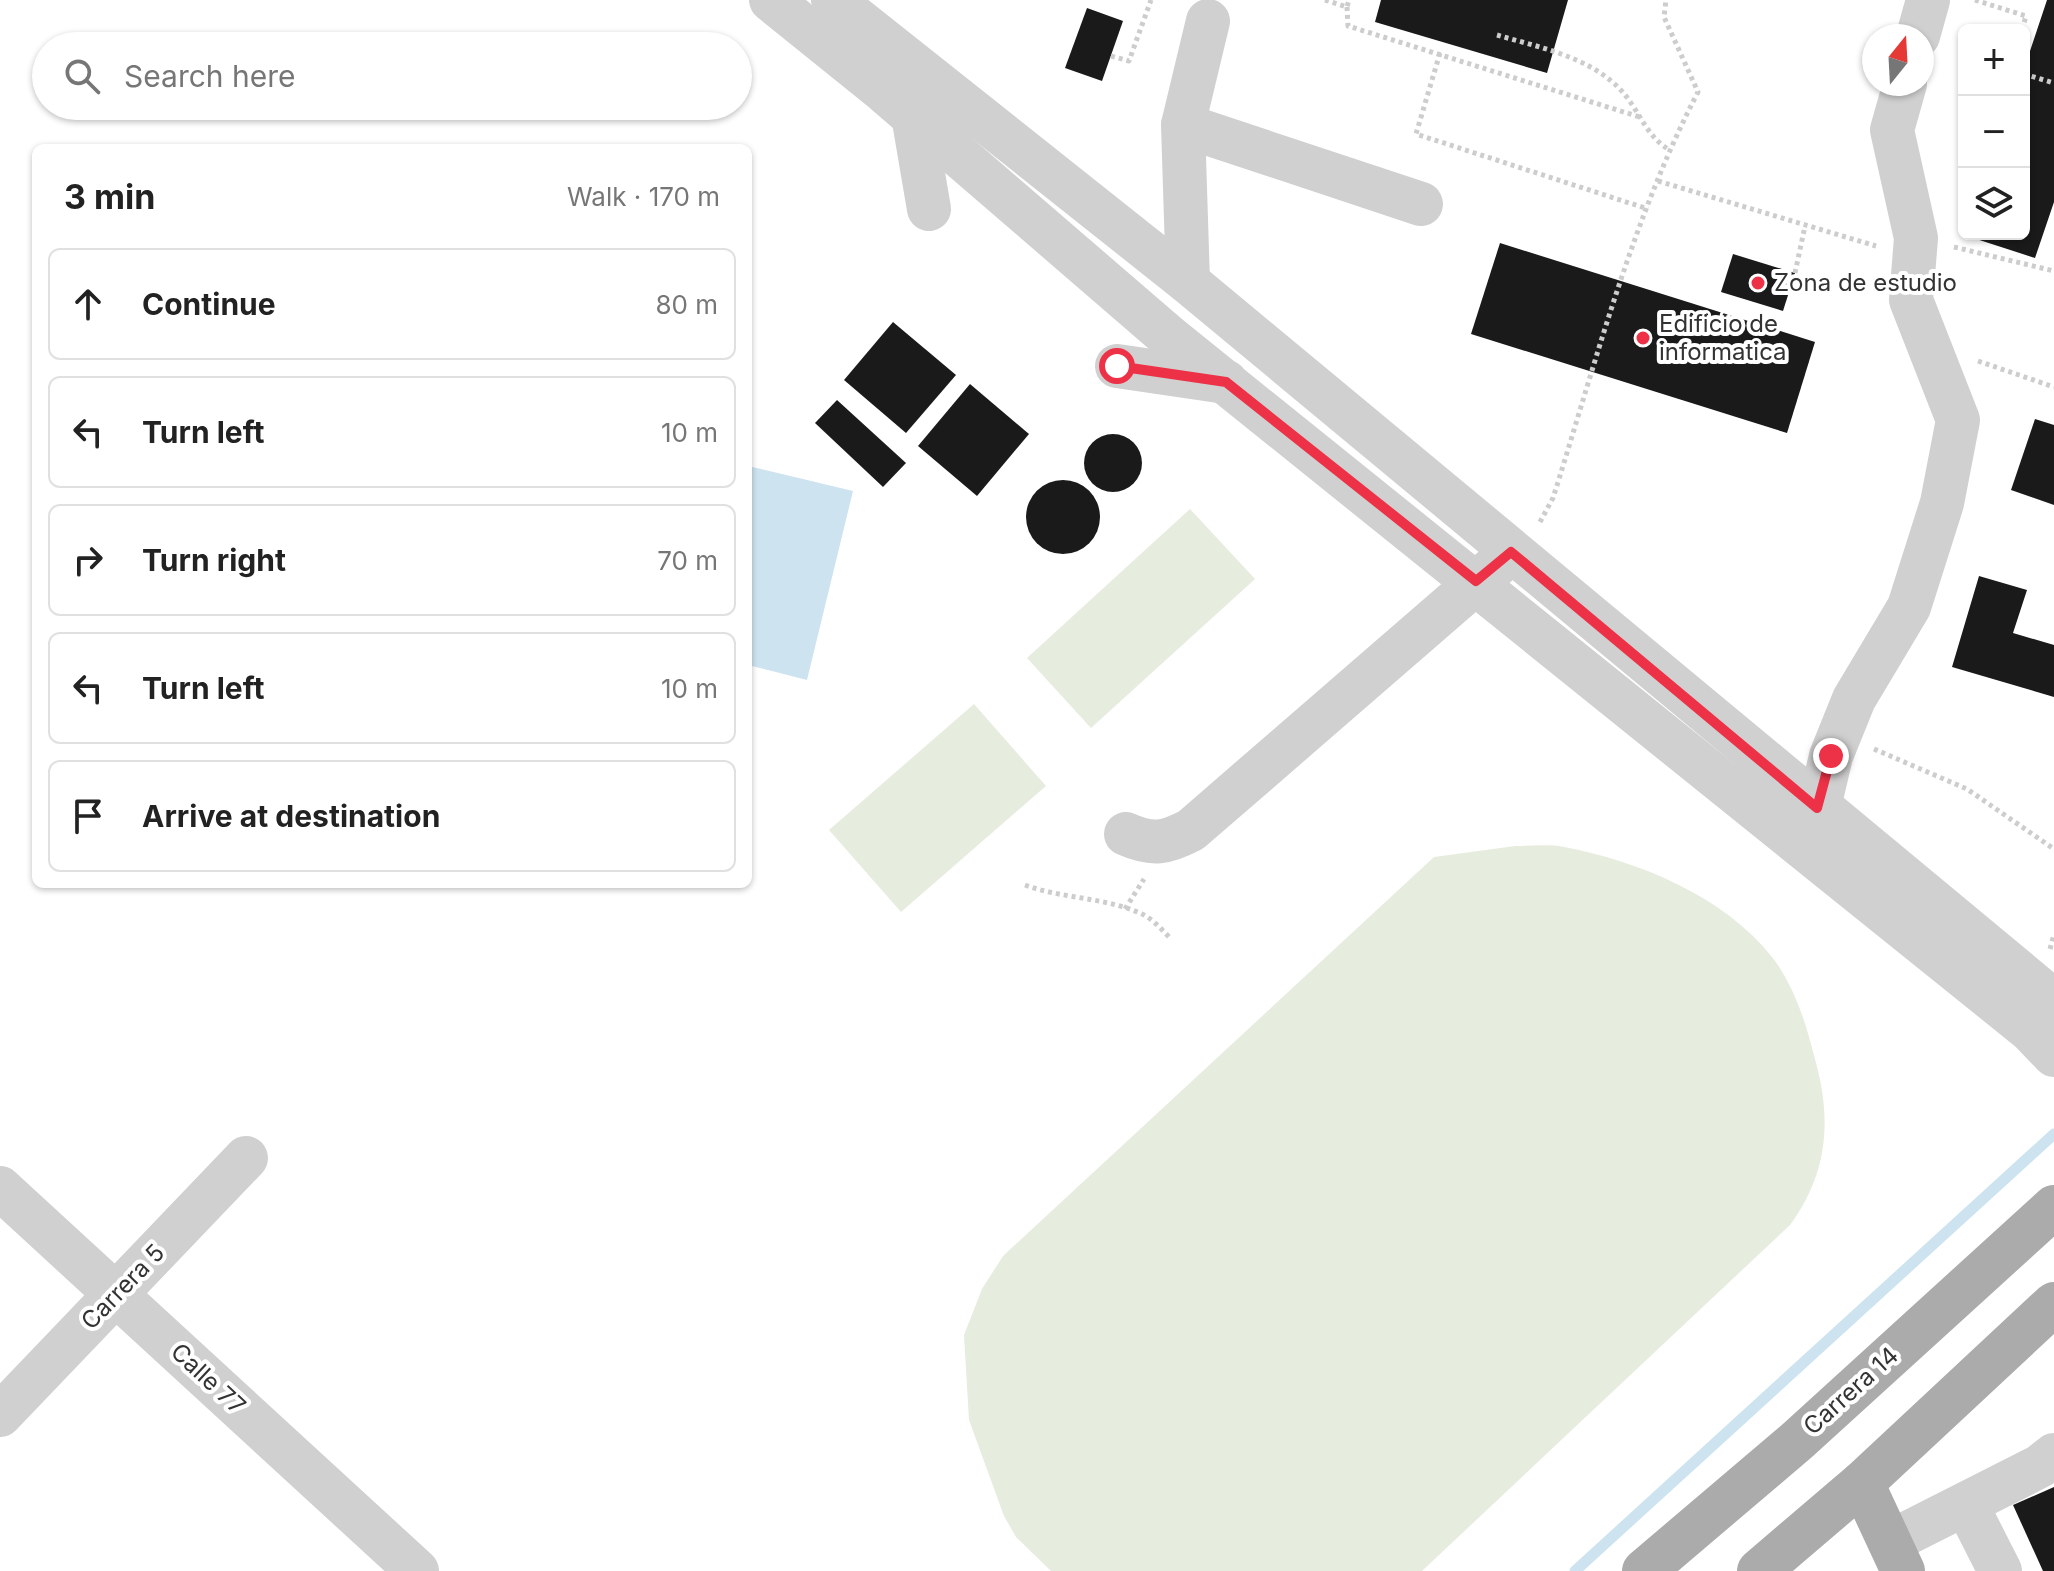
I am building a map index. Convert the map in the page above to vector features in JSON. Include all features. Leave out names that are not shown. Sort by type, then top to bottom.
[{"type":"main road","name":"Carrera 14","points":[[1644,1571],[1798,1440],[2054,1207]]},
{"type":"main road","points":[[1759,1571],[1862,1483],[2054,1304]]},
{"type":"main road","points":[[1862,1483],[1897,1556]]},
{"type":"street","points":[[771,0],[1188,282],[1817,808],[2046,1008]]},
{"type":"street","points":[[833,0],[902,89],[1226,382],[1476,581],[1809,855],[2046,1008]]},
{"type":"street","points":[[1921,24],[1928,0]]},
{"type":"street","points":[[1188,282],[1183,125],[1208,21]]},
{"type":"street","points":[[902,89],[929,209]]},
{"type":"street","points":[[1809,855],[1817,808],[1854,699],[1909,607],[1942,503],[1958,420],[1911,300],[1916,238],[1892,130],[1902,96]]},
{"type":"street","points":[[1183,125],[1421,204]]},
{"type":"street","points":[[1117,366],[1226,382]]},
{"type":"street","points":[[1126,834],[1148,844],[1166,843],[1191,830],[1511,552]]},
{"type":"street","name":"Carrera 5","points":[[0,1415],[246,1158]]},
{"type":"street","name":"Calle 77","points":[[0,1188],[417,1571]]},
{"type":"street","points":[[1897,1556],[1966,1504],[2054,1455]]},
{"type":"street","points":[[1966,1504],[2000,1571]]},
{"type":"path","points":[[1111,56],[1129,61],[1151,0]]},
{"type":"path","points":[[1325,0],[1347,7]]},
{"type":"path","points":[[1349,0],[1348,26],[1643,118]]},
{"type":"path","points":[[1511,552],[1537,527],[1553,498],[1634,241],[1668,149],[1698,92],[1664,17],[1666,0]]},
{"type":"path","points":[[1975,0],[2026,16],[2024,24]]},
{"type":"path","points":[[1497,35],[1567,56],[1597,71],[1618,87],[1643,118],[1651,139],[1668,149]]},
{"type":"path","points":[[1440,53],[1416,134],[1648,209]]},
{"type":"path","points":[[2030,76],[2054,83]]},
{"type":"path","points":[[1658,181],[1885,248],[1899,247],[1916,238],[2054,271]]},
{"type":"path","points":[[1795,273],[1805,226]]},
{"type":"path","points":[[1928,344],[2054,387]]},
{"type":"path","points":[[1839,737],[1904,759],[1967,789],[2054,849]]},
{"type":"path","points":[[1025,885],[1055,896],[1093,899],[1144,915],[1171,939]]},
{"type":"shaded area","points":[[1190,509],[1255,579],[1091,728],[1027,658]]},
{"type":"shaded area","points":[[974,704],[1046,786],[901,912],[829,830]]},
{"type":"shaded area","points":[[1546,845],[1592,853],[1678,884],[1730,916],[1752,935],[1780,968],[1794,994],[1816,1063],[1825,1127],[1819,1167],[1812,1187],[1790,1225],[1422,1571],[1051,1571],[1016,1537],[1004,1516],[969,1420],[964,1335],[982,1289],[1003,1256],[1434,857]]},
{"type":"water","points":[[752,467],[853,491],[807,680],[752,666]]},
{"type":"building","points":[[1381,0],[1568,0],[1547,73],[1375,22]]},
{"type":"building","points":[[2047,0],[2054,0],[2054,202],[2035,258],[1979,240],[2030,240],[2030,51]]},
{"type":"building","points":[[1087,8],[1123,21],[1102,81],[1065,68]]},
{"type":"building","name":"Edificio de informatica","points":[[1500,243],[1815,342],[1787,433],[1471,334]]},
{"type":"building","name":"Zona de estudio","points":[[1733,254],[1795,273],[1783,311],[1721,292]]},
{"type":"building","points":[[893,322],[956,375],[906,433],[844,380]]},
{"type":"building","points":[[970,384],[1029,434],[977,496],[918,446]]},
{"type":"building","points":[[837,400],[906,463],[883,487],[815,423]]},
{"type":"building","points":[[2035,419],[2054,425],[2054,505],[2011,490]]},
{"type":"building","points":[[1113,434],[1133,443],[1142,463],[1133,483],[1113,492],[1093,483],[1084,463],[1093,443]]},
{"type":"building","points":[[1063,480],[1077,483],[1089,491],[1097,503],[1100,517],[1097,531],[1089,543],[1077,551],[1063,554],[1049,551],[1037,543],[1029,531],[1026,517],[1029,503],[1037,491],[1049,483]]},
{"type":"building","points":[[1979,576],[2027,590],[2013,633],[2054,645],[2054,697],[1952,667]]},
{"type":"building","points":[[2054,1487],[2054,1571],[2043,1571],[2013,1505]]},
{"type":"waterway","points":[[1575,1571],[2054,1134]]},
{"type":"place","name":"Zona de estudio","points":[[1758,283]]},
{"type":"place","name":"Edificio de informatica","points":[[1643,338]]},
{"type":"route","points":[[1117,366],[1226,382],[1476,581],[1511,552],[1817,808],[1831,756]]}]
